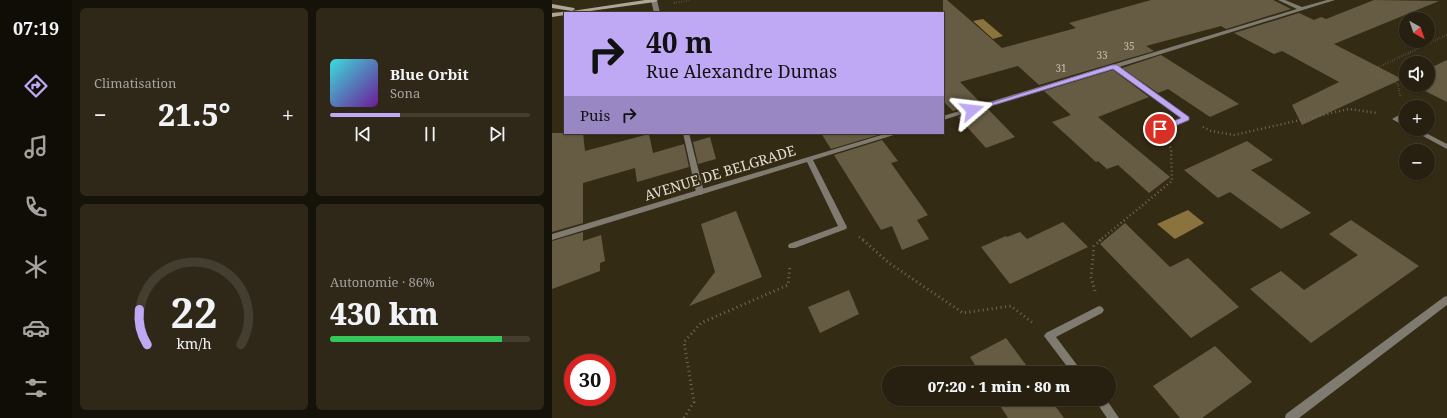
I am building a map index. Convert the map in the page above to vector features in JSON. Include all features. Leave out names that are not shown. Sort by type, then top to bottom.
[{"type":"main road","points":[[575,12],[655,0]]},
{"type":"main road","points":[[552,6],[583,11]]},
{"type":"main road","points":[[552,15],[564,13]]},
{"type":"street","points":[[655,0],[657,12]]},
{"type":"street","points":[[1281,0],[1301,10]]},
{"type":"street","points":[[944,118],[1332,0]]},
{"type":"street","points":[[1114,66],[1186,118]]},
{"type":"street","points":[[1395,119],[1399,117]]},
{"type":"street","points":[[1160,129],[1186,118]]},
{"type":"street","points":[[1395,119],[1399,121]]},
{"type":"street","points":[[686,134],[700,192]]},
{"type":"street","name":"AVENUE DE BELGRADE","points":[[552,237],[892,134]]},
{"type":"street","points":[[1426,136],[1447,147]]},
{"type":"street","points":[[792,246],[843,227],[809,159]]},
{"type":"street","points":[[1290,418],[1447,300]]},
{"type":"street","points":[[1073,366],[1049,336],[1099,310]]},
{"type":"street","points":[[1105,406],[1114,418]]},
{"type":"path","points":[[674,3],[691,0]]},
{"type":"path","points":[[1402,100],[1398,84],[1370,70],[1447,35]]},
{"type":"path","points":[[1186,118],[1211,131],[1234,135],[1349,109],[1378,114],[1395,119]]},
{"type":"path","points":[[1099,310],[1092,277],[1094,246],[1172,181],[1171,148],[1160,129]]},
{"type":"path","points":[[843,227],[868,244],[888,262],[925,286],[963,314],[1011,306],[1049,336]]},
{"type":"path","points":[[684,418],[694,402],[684,342],[701,323],[788,285],[792,246]]},
{"type":"shaded area","points":[[983,19],[1003,36],[993,39],[973,21]]},
{"type":"shaded area","points":[[1188,210],[1204,223],[1175,239],[1157,224]]},
{"type":"building","points":[[943,0],[947,0],[1002,48],[1076,28],[1069,23],[1151,0],[1273,0],[1291,9],[1226,29],[1221,26],[1146,46],[1154,51],[1039,85],[1018,66],[960,82],[981,103],[953,111],[944,102]]},
{"type":"building","points":[[1374,0],[1439,1],[1412,12],[1399,12],[1399,17],[1334,44],[1399,77],[1399,80],[1302,125],[1292,105],[1339,82],[1282,51],[1274,54],[1234,33],[1299,13],[1314,20],[1321,17],[1326,19]]},
{"type":"building","points":[[1161,55],[1239,104],[1210,117],[1168,89],[1158,93],[1122,68]]},
{"type":"building","points":[[1447,60],[1447,102],[1427,92],[1435,92],[1435,66]]},
{"type":"building","points":[[1113,70],[1149,97],[1098,117],[1170,177],[1149,193],[1118,165],[1107,169],[1098,161],[1096,162],[1052,122],[1071,115],[1044,91]]},
{"type":"building","points":[[987,108],[1015,137],[986,148],[958,117]]},
{"type":"building","points":[[552,133],[583,134],[585,151],[649,134],[653,153],[684,144],[689,167],[637,182],[635,168],[583,183],[583,223],[552,232]]},
{"type":"building","points":[[822,134],[878,135],[831,149]]},
{"type":"building","points":[[710,137],[716,159],[698,164],[693,142]]},
{"type":"building","points":[[882,140],[898,161],[891,163],[928,215],[917,220],[929,239],[902,250],[892,226],[881,230],[834,155]]},
{"type":"building","points":[[1247,141],[1273,160],[1251,170],[1311,213],[1281,229],[1230,192],[1218,198],[1184,170]]},
{"type":"building","points":[[736,211],[762,277],[689,306],[715,272],[701,224]]},
{"type":"building","points":[[1351,220],[1419,266],[1311,343],[1250,289],[1281,271],[1304,290],[1358,255],[1329,234]]},
{"type":"building","points":[[1063,222],[1088,247],[1010,284],[981,247],[1006,236],[1007,237],[1020,232],[1027,239]]},
{"type":"building","points":[[1125,223],[1170,267],[1188,258],[1239,307],[1191,338],[1100,244]]},
{"type":"building","points":[[583,232],[583,241],[601,235],[605,261],[600,263],[600,271],[552,289],[552,241]]},
{"type":"building","points":[[849,290],[859,314],[820,333],[808,307]]},
{"type":"building","points":[[1006,338],[1027,366],[976,366],[970,357]]},
{"type":"building","points":[[1215,346],[1252,382],[1202,418],[1180,418],[1153,386]]},
{"type":"building","points":[[1000,406],[1055,406],[1064,418],[1008,418]]},
{"type":"route","points":[[972,110],[1114,66],[1186,118],[1160,129]]}]
